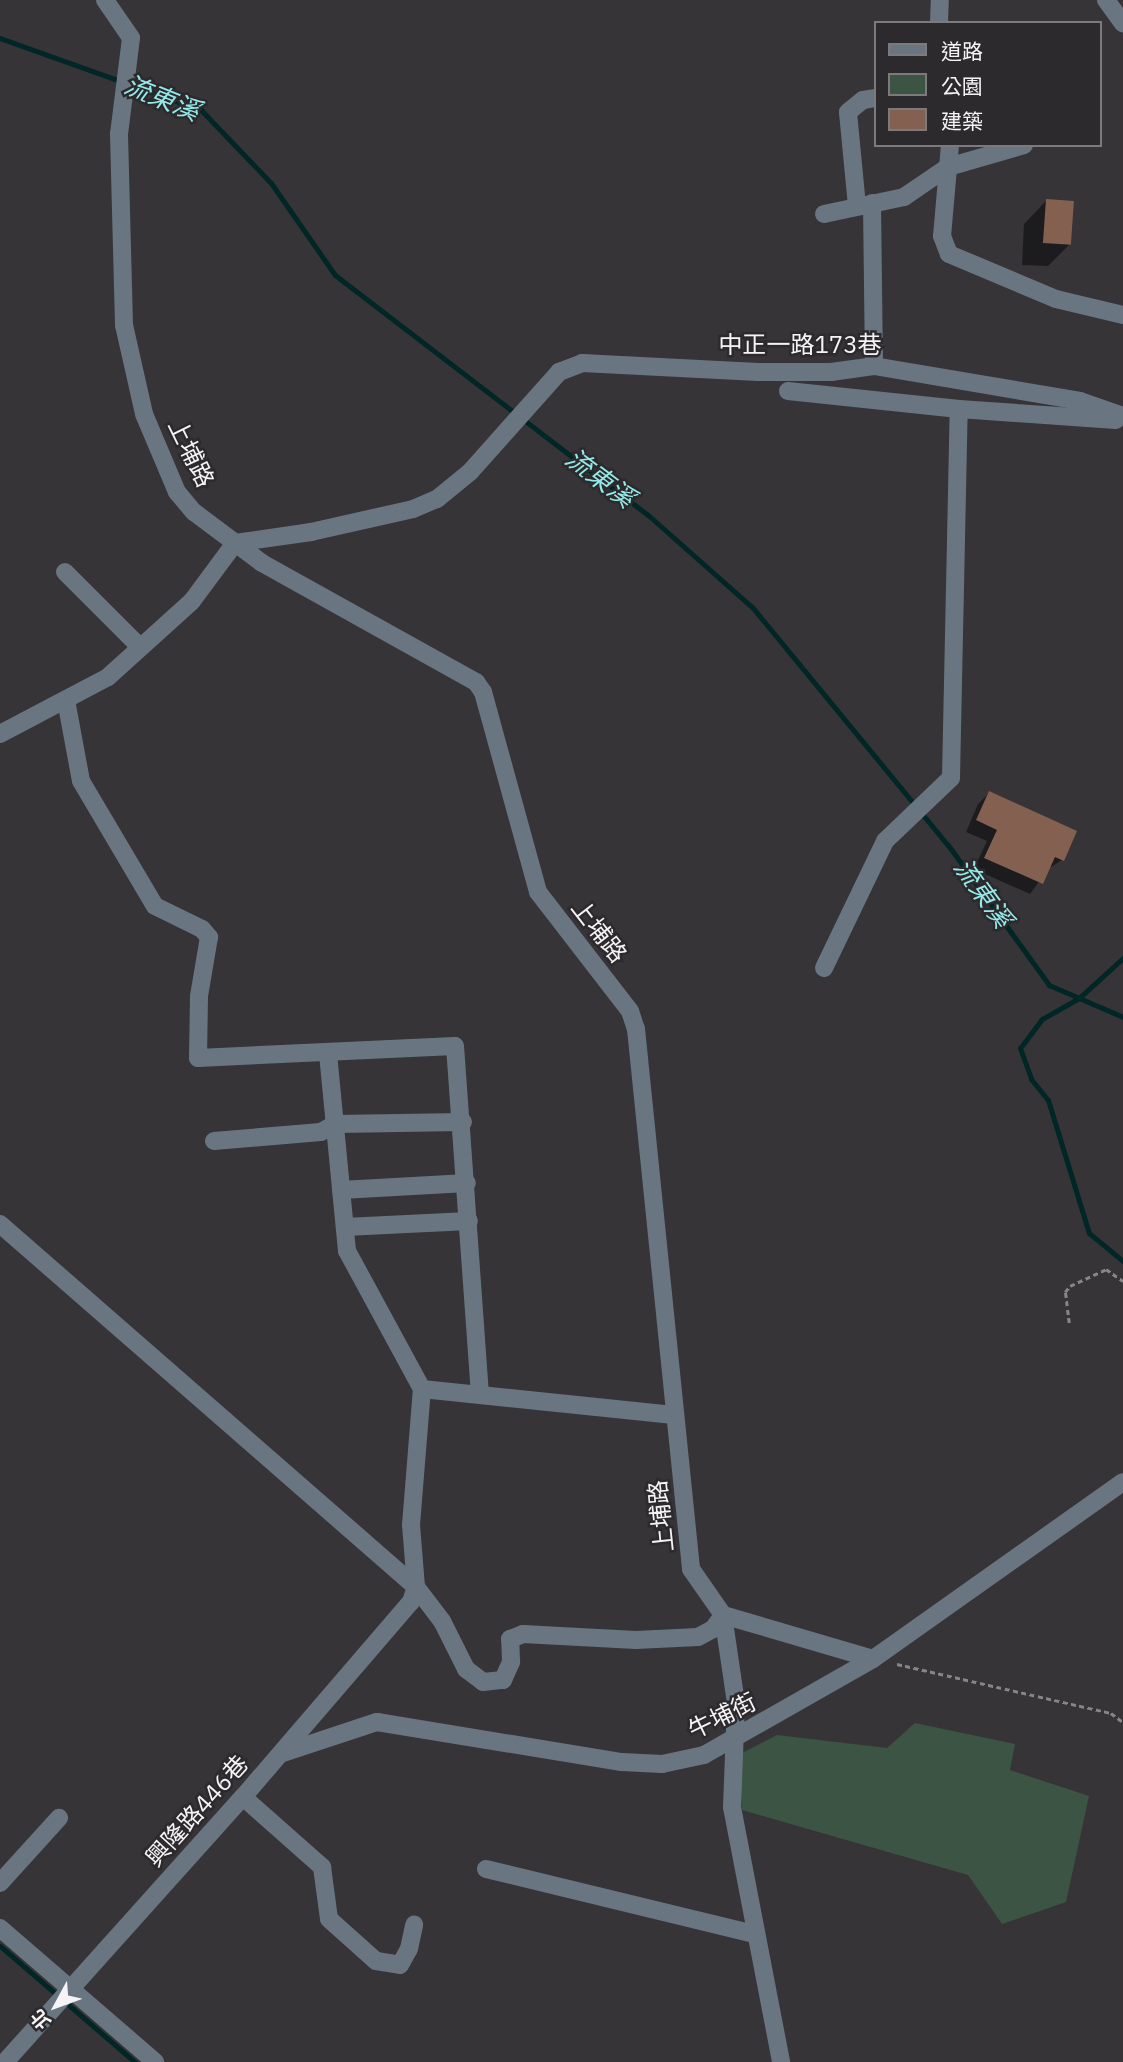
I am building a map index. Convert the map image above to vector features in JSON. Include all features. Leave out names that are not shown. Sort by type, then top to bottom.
[{"type":"street","name":"上埔路","points":[[105,0],[131,38],[119,134],[124,325],[130,362],[144,414],[177,492],[194,512],[262,563],[476,682],[483,692],[538,892],[630,1011],[636,1029],[691,1569],[723,1615],[736,1703],[732,1742],[732,1807],[781,2062]]},
{"type":"street","points":[[939,21],[940,0]]},
{"type":"street","points":[[1106,0],[1123,23]]},
{"type":"street","points":[[874,98],[863,100],[848,113],[865,204],[874,366]]},
{"type":"street","points":[[950,147],[942,236],[949,254],[1056,299],[1123,315]]},
{"type":"street","points":[[824,214],[904,197],[948,167],[1017,147]]},
{"type":"street","name":"中正一路173巷","points":[[235,543],[413,509],[437,499],[470,472],[559,372],[582,363],[758,372],[831,372],[874,366],[1080,401],[1123,418]]},
{"type":"street","points":[[788,391],[959,409],[1123,418]]},
{"type":"street","points":[[824,968],[885,841],[951,778],[959,409]]},
{"type":"street","points":[[0,734],[94,688],[192,601],[235,543]]},
{"type":"street","points":[[65,572],[139,646]]},
{"type":"street","points":[[66,700],[81,782],[155,906],[202,929],[209,937],[199,996],[198,1058],[455,1046],[463,1122],[480,1392]]},
{"type":"street","points":[[328,1054],[347,1251],[422,1389],[411,1525],[416,1587]]},
{"type":"street","points":[[214,1140],[321,1132],[335,1124],[463,1122]]},
{"type":"street","points":[[341,1190],[467,1183]]},
{"type":"street","points":[[345,1227],[469,1221]]},
{"type":"street","points":[[0,1224],[416,1587],[442,1621],[466,1670],[483,1682],[503,1680],[511,1662],[510,1639],[523,1634],[564,1639],[698,1637],[713,1629],[723,1615],[873,1658]]},
{"type":"street","points":[[422,1389],[480,1392],[674,1415]]},
{"type":"street","name":"牛埔街","points":[[280,1755],[377,1721],[641,1764],[690,1759],[732,1742],[873,1658],[1123,1482]]},
{"type":"street","name":"興隆路446巷","points":[[5,2062],[280,1755],[411,1602],[416,1587]]},
{"type":"street","points":[[243,1797],[322,1867],[329,1919],[376,1961],[400,1965],[409,1949],[414,1925]]},
{"type":"street","points":[[0,1883],[59,1818]]},
{"type":"street","points":[[486,1868],[755,1934]]},
{"type":"street","points":[[0,1928],[155,2062]]},
{"type":"path","points":[[1069,1323],[1065,1292],[1070,1286],[1105,1269],[1123,1280]]},
{"type":"path","points":[[873,1658],[1111,1713],[1123,1722]]},
{"type":"green space","points":[[915,1723],[1015,1744],[1010,1770],[1089,1796],[1066,1902],[1002,1924],[968,1875],[742,1810],[738,1755],[777,1735],[887,1748]]},
{"type":"building","points":[[1046,199],[1074,201],[1071,245],[1043,243]]},
{"type":"building","points":[[989,791],[1077,831],[1064,861],[1055,857],[1043,884],[984,858],[997,830],[976,820]]},
{"type":"waterway","name":"流東溪","points":[[0,38],[201,110],[271,183],[335,275],[648,515],[753,608],[948,845],[1049,985],[1123,1017]]},
{"type":"waterway","points":[[1123,958],[1079,998],[1042,1019],[1020,1048],[1031,1079],[1048,1100],[1089,1233],[1123,1261]]},
{"type":"waterway","points":[[0,1946],[135,2062]]}]
